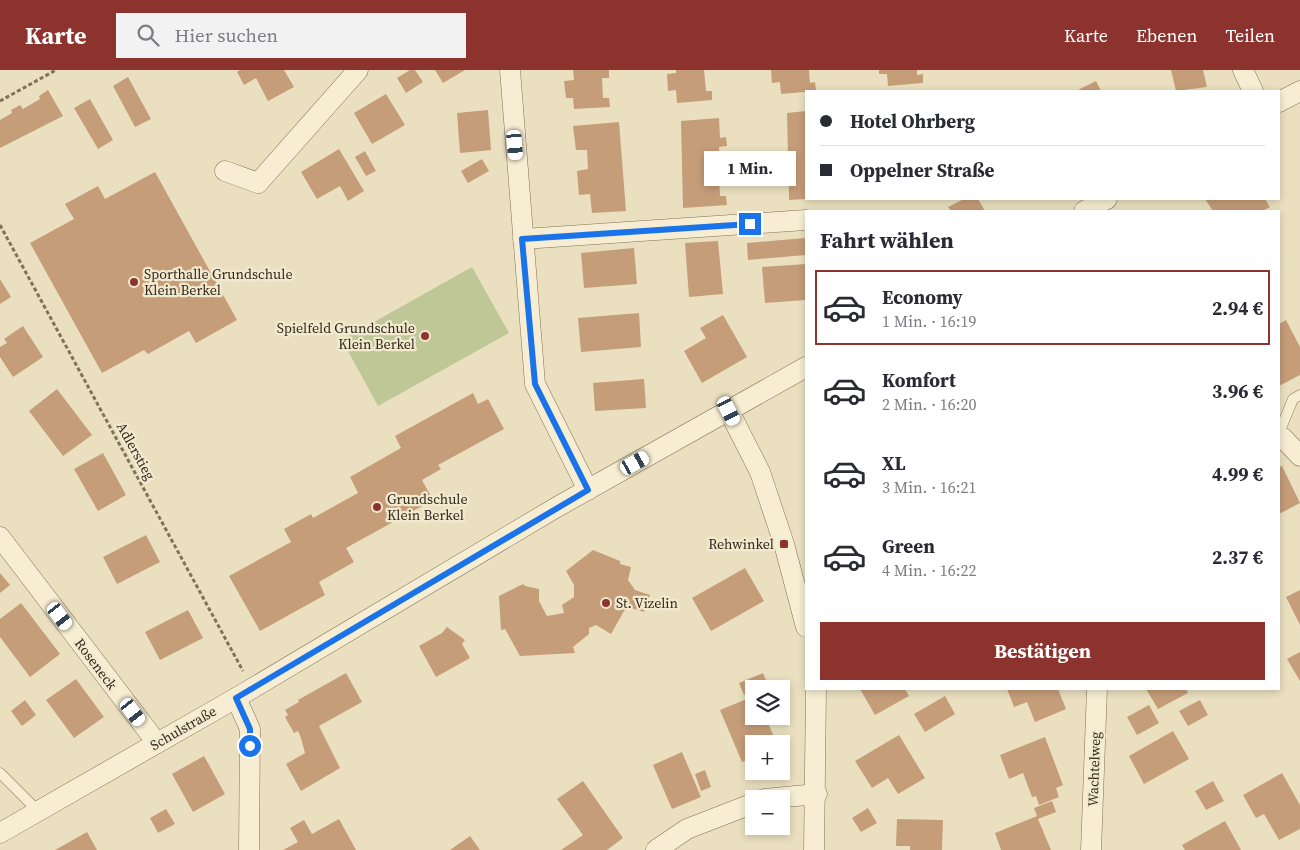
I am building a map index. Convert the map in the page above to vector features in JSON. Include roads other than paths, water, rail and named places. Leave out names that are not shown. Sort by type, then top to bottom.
[{"type":"street","points":[[225,171],[258,183],[358,70]]},
{"type":"street","points":[[510,70],[535,384],[588,490]]},
{"type":"street","points":[[1243,70],[1253,90]]},
{"type":"street","points":[[1280,101],[1300,91]]},
{"type":"street","points":[[1086,210],[1104,200]]},
{"type":"street","points":[[522,239],[805,220]]},
{"type":"street","name":"Schulstraße","points":[[0,833],[157,744],[588,490],[805,368]]},
{"type":"street","points":[[729,411],[760,472],[784,544],[805,623]]},
{"type":"street","points":[[1280,438],[1283,438],[1300,456]]},
{"type":"street","name":"Roseneck","points":[[0,537],[157,744]]},
{"type":"street","points":[[814,850],[817,794],[816,690]]},
{"type":"street","name":"Wachtelweg","points":[[1091,850],[1097,690]]},
{"type":"street","points":[[244,693],[250,729],[249,850]]},
{"type":"street","points":[[790,797],[817,794]]},
{"type":"street","points":[[656,850],[687,829],[745,806]]},
{"type":"lane","points":[[1280,431],[1293,399],[1300,395]]},
{"type":"lane","points":[[0,774],[38,811]]},
{"type":"place","name":"Sporthalle Grundschule Klein Berkel","points":[[134,282]]},
{"type":"place","name":"Spielfeld Grundschule Klein Berkel","points":[[425,336]]},
{"type":"place","name":"Grundschule Klein Berkel","points":[[377,507]]},
{"type":"place","name":"Rehwinkel","points":[[784,544]]},
{"type":"place","name":"St. Vizelin","points":[[606,603]]}]
